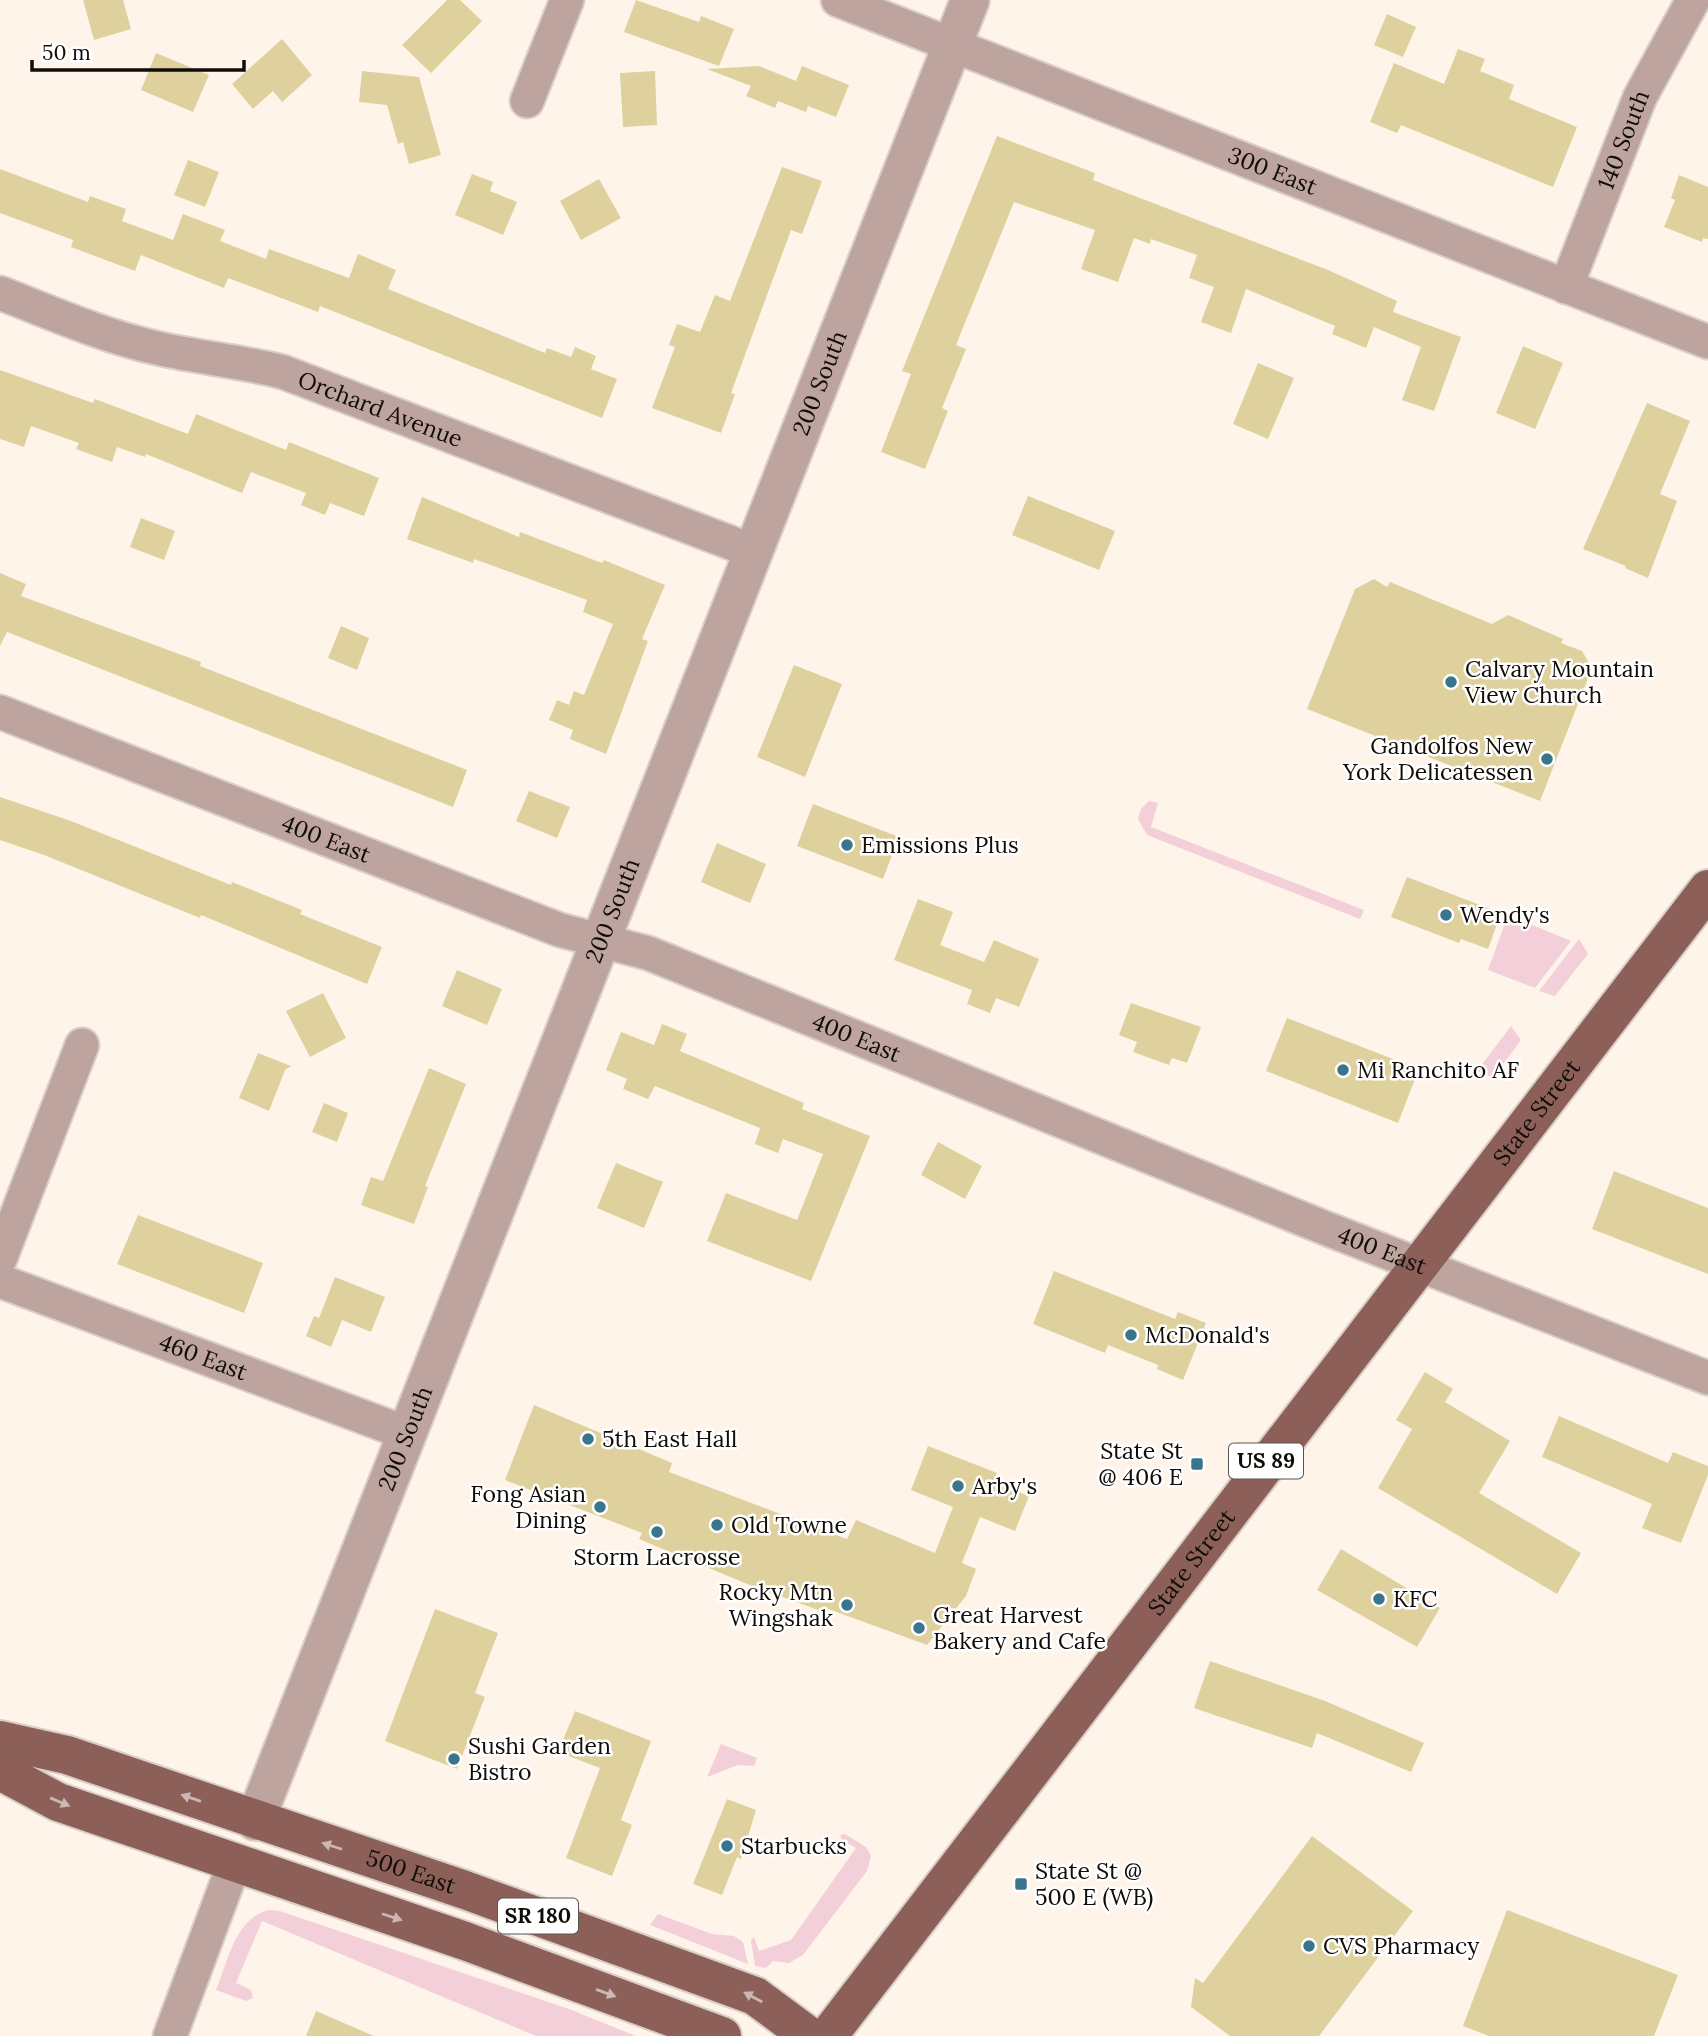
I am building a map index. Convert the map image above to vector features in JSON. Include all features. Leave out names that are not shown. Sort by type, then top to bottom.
[{"type":"main road","name":"State Street","points":[[828,2036],[1708,889]]},
{"type":"main road","name":"500 East","points":[[0,1740],[67,1755],[465,1890],[755,1996],[809,2036]]},
{"type":"main road","name":"SR 180","points":[[0,1771],[58,1802],[465,1941],[722,2036]]},
{"type":"street","points":[[527,101],[567,0]]},
{"type":"street","name":"300 East","points":[[838,0],[1708,342]]},
{"type":"street","name":"200 South","points":[[256,1821],[406,1433],[971,0]]},
{"type":"street","name":"140 South","points":[[1566,287],[1640,97],[1693,0]]},
{"type":"street","name":"Orchard Avenue","points":[[0,293],[122,339],[159,349],[246,362],[283,372],[755,552]]},
{"type":"street","name":"400 East","points":[[0,712],[560,930],[648,953],[1708,1377]]},
{"type":"street","points":[[0,1259],[82,1045]]},
{"type":"street","name":"460 East","points":[[0,1281],[406,1433]]},
{"type":"street","points":[[170,2036],[234,1864]]},
{"type":"shaded area","points":[[1149,801],[1158,803],[1151,827],[1364,910],[1360,919],[1147,835],[1138,819],[1141,809]]},
{"type":"shaded area","points":[[1508,915],[1571,941],[1535,988],[1488,970]]},
{"type":"shaded area","points":[[1579,939],[1588,954],[1555,996],[1539,991]]},
{"type":"shaded area","points":[[1511,1026],[1521,1040],[1493,1078],[1477,1071]]},
{"type":"shaded area","points":[[721,1744],[757,1758],[754,1766],[738,1765],[707,1777]]},
{"type":"shaded area","points":[[845,1834],[866,1847],[871,1856],[867,1871],[803,1955],[789,1963],[773,1961],[766,1968],[755,1966],[751,1940],[754,1937],[759,1951],[791,1940],[856,1848],[842,1840],[840,1835]]},
{"type":"shaded area","points":[[269,1910],[280,1911],[569,2009],[636,2036],[536,2036],[262,1921],[236,1983],[251,1990],[253,1998],[246,2001],[216,1990],[240,1931],[257,1915]]},
{"type":"shaded area","points":[[658,1914],[712,1934],[734,1936],[743,1942],[748,1964],[650,1925]]},
{"type":"building","points":[[83,0],[123,0],[131,29],[94,40]]},
{"type":"building","points":[[447,0],[460,0],[482,21],[431,73],[402,45]]},
{"type":"building","points":[[636,0],[699,22],[701,16],[734,29],[719,66],[624,32]]},
{"type":"building","points":[[1387,14],[1416,27],[1403,57],[1374,45]]},
{"type":"building","points":[[282,39],[312,75],[282,102],[273,91],[253,109],[232,84]]},
{"type":"building","points":[[1458,49],[1485,59],[1480,71],[1514,85],[1509,99],[1577,127],[1553,187],[1401,125],[1397,133],[1370,122],[1394,63],[1444,84]]},
{"type":"building","points":[[156,53],[209,75],[193,112],[141,90]]},
{"type":"building","points":[[759,66],[796,81],[802,66],[849,85],[836,117],[808,106],[806,112],[778,101],[775,108],[746,96],[751,86],[707,69]]},
{"type":"building","points":[[362,71],[419,77],[441,155],[409,164],[403,142],[398,144],[387,105],[359,102]]},
{"type":"building","points":[[655,71],[657,125],[623,127],[620,73]]},
{"type":"building","points":[[997,136],[1095,173],[1093,180],[1328,270],[1397,301],[1393,312],[1461,337],[1434,411],[1402,400],[1421,347],[1374,327],[1366,348],[1332,334],[1335,326],[1246,289],[1231,333],[1201,322],[1214,287],[1189,278],[1197,255],[1151,239],[1150,244],[1134,238],[1118,282],[1081,269],[1095,230],[1014,202],[956,345],[966,349],[942,408],[948,411],[925,469],[881,452],[911,374],[902,371]]},
{"type":"building","points":[[188,160],[219,172],[205,207],[174,195]]},
{"type":"building","points":[[782,167],[822,181],[802,234],[791,230],[731,393],[735,394],[721,433],[652,408],[675,347],[669,345],[677,324],[700,332],[715,295],[730,301]]},
{"type":"building","points":[[0,169],[88,202],[90,196],[126,209],[122,221],[173,240],[183,214],[225,230],[220,241],[266,259],[269,249],[349,278],[358,254],[396,270],[388,289],[545,353],[547,348],[571,357],[575,347],[596,356],[591,369],[617,379],[602,418],[320,306],[318,312],[228,278],[224,288],[141,255],[135,271],[71,247],[73,240],[0,213]]},
{"type":"building","points":[[472,174],[493,182],[490,191],[517,202],[503,235],[455,215]]},
{"type":"building","points":[[1679,175],[1708,187],[1708,239],[1703,238],[1702,242],[1664,227],[1675,200],[1671,198]]},
{"type":"building","points":[[599,179],[621,218],[581,240],[560,201]]},
{"type":"building","points":[[1523,346],[1563,363],[1535,429],[1496,413]]},
{"type":"building","points":[[1258,363],[1294,378],[1268,439],[1233,424]]},
{"type":"building","points":[[0,370],[93,403],[95,399],[188,434],[196,414],[286,450],[289,442],[379,478],[364,516],[330,503],[325,515],[301,505],[306,493],[251,472],[242,493],[146,454],[145,457],[117,447],[112,462],[76,449],[79,443],[31,426],[24,447],[0,439]]},
{"type":"building","points":[[1647,403],[1690,421],[1660,494],[1677,501],[1648,578],[1583,549]]},
{"type":"building","points":[[1028,496],[1115,531],[1099,570],[1012,535]]},
{"type":"building","points":[[422,497],[519,537],[520,532],[602,563],[604,560],[665,585],[642,639],[648,641],[606,754],[570,739],[573,730],[549,720],[557,700],[569,705],[574,691],[584,695],[613,624],[583,612],[587,600],[474,559],[473,563],[407,539]]},
{"type":"building","points":[[141,518],[175,531],[164,560],[130,547]]},
{"type":"building","points":[[0,573],[26,584],[21,596],[201,662],[200,666],[467,770],[453,807],[7,632],[0,646]]},
{"type":"building","points":[[1374,579],[1387,587],[1390,582],[1492,624],[1508,615],[1563,639],[1561,643],[1582,651],[1592,668],[1540,801],[1307,709],[1355,589]]},
{"type":"building","points":[[341,626],[369,638],[357,670],[328,658]]},
{"type":"building","points":[[794,665],[842,684],[805,777],[757,757]]},
{"type":"building","points":[[529,791],[570,807],[557,838],[516,821]]},
{"type":"building","points":[[0,797],[71,821],[231,885],[232,882],[302,910],[300,914],[382,947],[367,984],[201,915],[200,918],[0,840]]},
{"type":"building","name":"Emissions Plus","points":[[813,804],[899,837],[883,879],[797,846]]},
{"type":"building","points":[[717,843],[766,864],[750,903],[701,882]]},
{"type":"building","name":"Wendy's","points":[[1407,877],[1501,913],[1488,949],[1461,939],[1459,943],[1391,917]]},
{"type":"building","points":[[918,899],[953,912],[940,945],[984,962],[994,940],[1039,959],[1019,1007],[996,998],[990,1013],[967,1004],[972,990],[894,960]]},
{"type":"building","points":[[457,970],[502,989],[487,1025],[442,1006]]},
{"type":"building","points":[[323,993],[346,1038],[310,1057],[286,1011]]},
{"type":"building","points":[[1131,1003],[1201,1027],[1187,1063],[1172,1058],[1169,1065],[1133,1052],[1137,1042],[1119,1035]]},
{"type":"building","name":"Mi Ranchito AF","points":[[1287,1018],[1419,1069],[1398,1123],[1266,1071]]},
{"type":"building","points":[[662,1024],[687,1034],[680,1051],[804,1103],[802,1109],[870,1136],[811,1281],[707,1241],[726,1193],[797,1220],[823,1154],[783,1139],[778,1153],[755,1144],[760,1128],[655,1086],[648,1099],[623,1089],[627,1079],[606,1070],[621,1032],[654,1045]]},
{"type":"building","points":[[258,1053],[291,1066],[285,1070],[269,1111],[239,1098]]},
{"type":"building","points":[[429,1068],[466,1084],[425,1186],[428,1187],[414,1224],[361,1205],[371,1177],[383,1181]]},
{"type":"building","points":[[324,1103],[348,1113],[337,1142],[312,1132]]},
{"type":"building","points":[[938,1142],[982,1166],[965,1199],[921,1175]]},
{"type":"building","points":[[616,1163],[663,1182],[644,1228],[597,1208]]},
{"type":"building","points":[[1614,1171],[1708,1208],[1708,1274],[1592,1229]]},
{"type":"building","points":[[138,1215],[263,1263],[244,1313],[117,1264]]},
{"type":"building","name":"McDonald's","points":[[1054,1271],[1175,1319],[1178,1312],[1206,1323],[1183,1380],[1157,1369],[1158,1365],[1108,1345],[1105,1353],[1033,1324]]},
{"type":"building","points":[[335,1277],[385,1297],[371,1332],[342,1320],[331,1347],[306,1336],[314,1316],[319,1318]]},
{"type":"building","points":[[1425,1372],[1453,1389],[1445,1402],[1510,1441],[1479,1493],[1581,1553],[1557,1594],[1378,1488],[1412,1429],[1396,1420]]},
{"type":"building","name":"Old Towne","points":[[534,1405],[672,1463],[669,1472],[847,1539],[856,1520],[935,1553],[953,1507],[911,1490],[928,1446],[997,1473],[993,1482],[1029,1496],[1015,1531],[980,1517],[962,1563],[976,1569],[966,1596],[927,1645],[823,1607],[821,1611],[752,1586],[639,1539],[642,1533],[505,1480]]},
{"type":"building","points":[[1559,1416],[1668,1463],[1673,1452],[1708,1466],[1708,1475],[1681,1543],[1642,1528],[1652,1504],[1542,1457]]},
{"type":"building","name":"KFC","points":[[1341,1549],[1440,1608],[1417,1647],[1317,1590]]},
{"type":"building","points":[[435,1609],[498,1633],[475,1693],[485,1697],[457,1769],[385,1741]]},
{"type":"building","points":[[1210,1661],[1325,1701],[1424,1743],[1411,1772],[1317,1733],[1312,1748],[1194,1708]]},
{"type":"building","points":[[575,1711],[651,1741],[621,1820],[632,1825],[612,1876],[566,1858],[600,1768],[558,1752]]},
{"type":"building","name":"Starbucks","points":[[727,1799],[756,1810],[741,1859],[737,1857],[722,1895],[693,1884]]},
{"type":"building","name":"CVS Pharmacy","points":[[1312,1836],[1413,1911],[1319,2036],[1230,2036],[1191,2007],[1195,1978],[1203,1983]]},
{"type":"building","points":[[1507,1910],[1678,1975],[1654,2036],[1489,2036],[1463,2026]]},
{"type":"building","points":[[316,2011],[374,2036],[306,2036]]},
{"type":"place","name":"Calvary Mountain View Church","points":[[1451,682]]},
{"type":"place","name":"Gandolfos New York Delicatessen","points":[[1547,759]]},
{"type":"place","name":"Emissions Plus","points":[[847,845]]},
{"type":"place","name":"Wendy's","points":[[1446,915]]},
{"type":"place","name":"Mi Ranchito AF","points":[[1343,1070]]},
{"type":"place","name":"McDonald's","points":[[1131,1335]]},
{"type":"place","name":"5th East Hall","points":[[588,1439]]},
{"type":"place","name":"State St @ 406 E","points":[[1197,1464]]},
{"type":"place","name":"Arby's","points":[[958,1486]]},
{"type":"place","name":"Fong Asian Dining","points":[[600,1507]]},
{"type":"place","name":"Old Towne","points":[[717,1525]]},
{"type":"place","name":"Storm Lacrosse","points":[[657,1532]]},
{"type":"place","name":"KFC","points":[[1379,1599]]},
{"type":"place","name":"Rocky Mtn Wingshak","points":[[847,1605]]},
{"type":"place","name":"Great Harvest Bakery and Cafe","points":[[919,1628]]},
{"type":"place","name":"Sushi Garden Bistro","points":[[454,1759]]},
{"type":"place","name":"Starbucks","points":[[727,1846]]},
{"type":"place","name":"State St @ 500 E (WB)","points":[[1021,1884]]},
{"type":"place","name":"CVS Pharmacy","points":[[1309,1946]]}]
